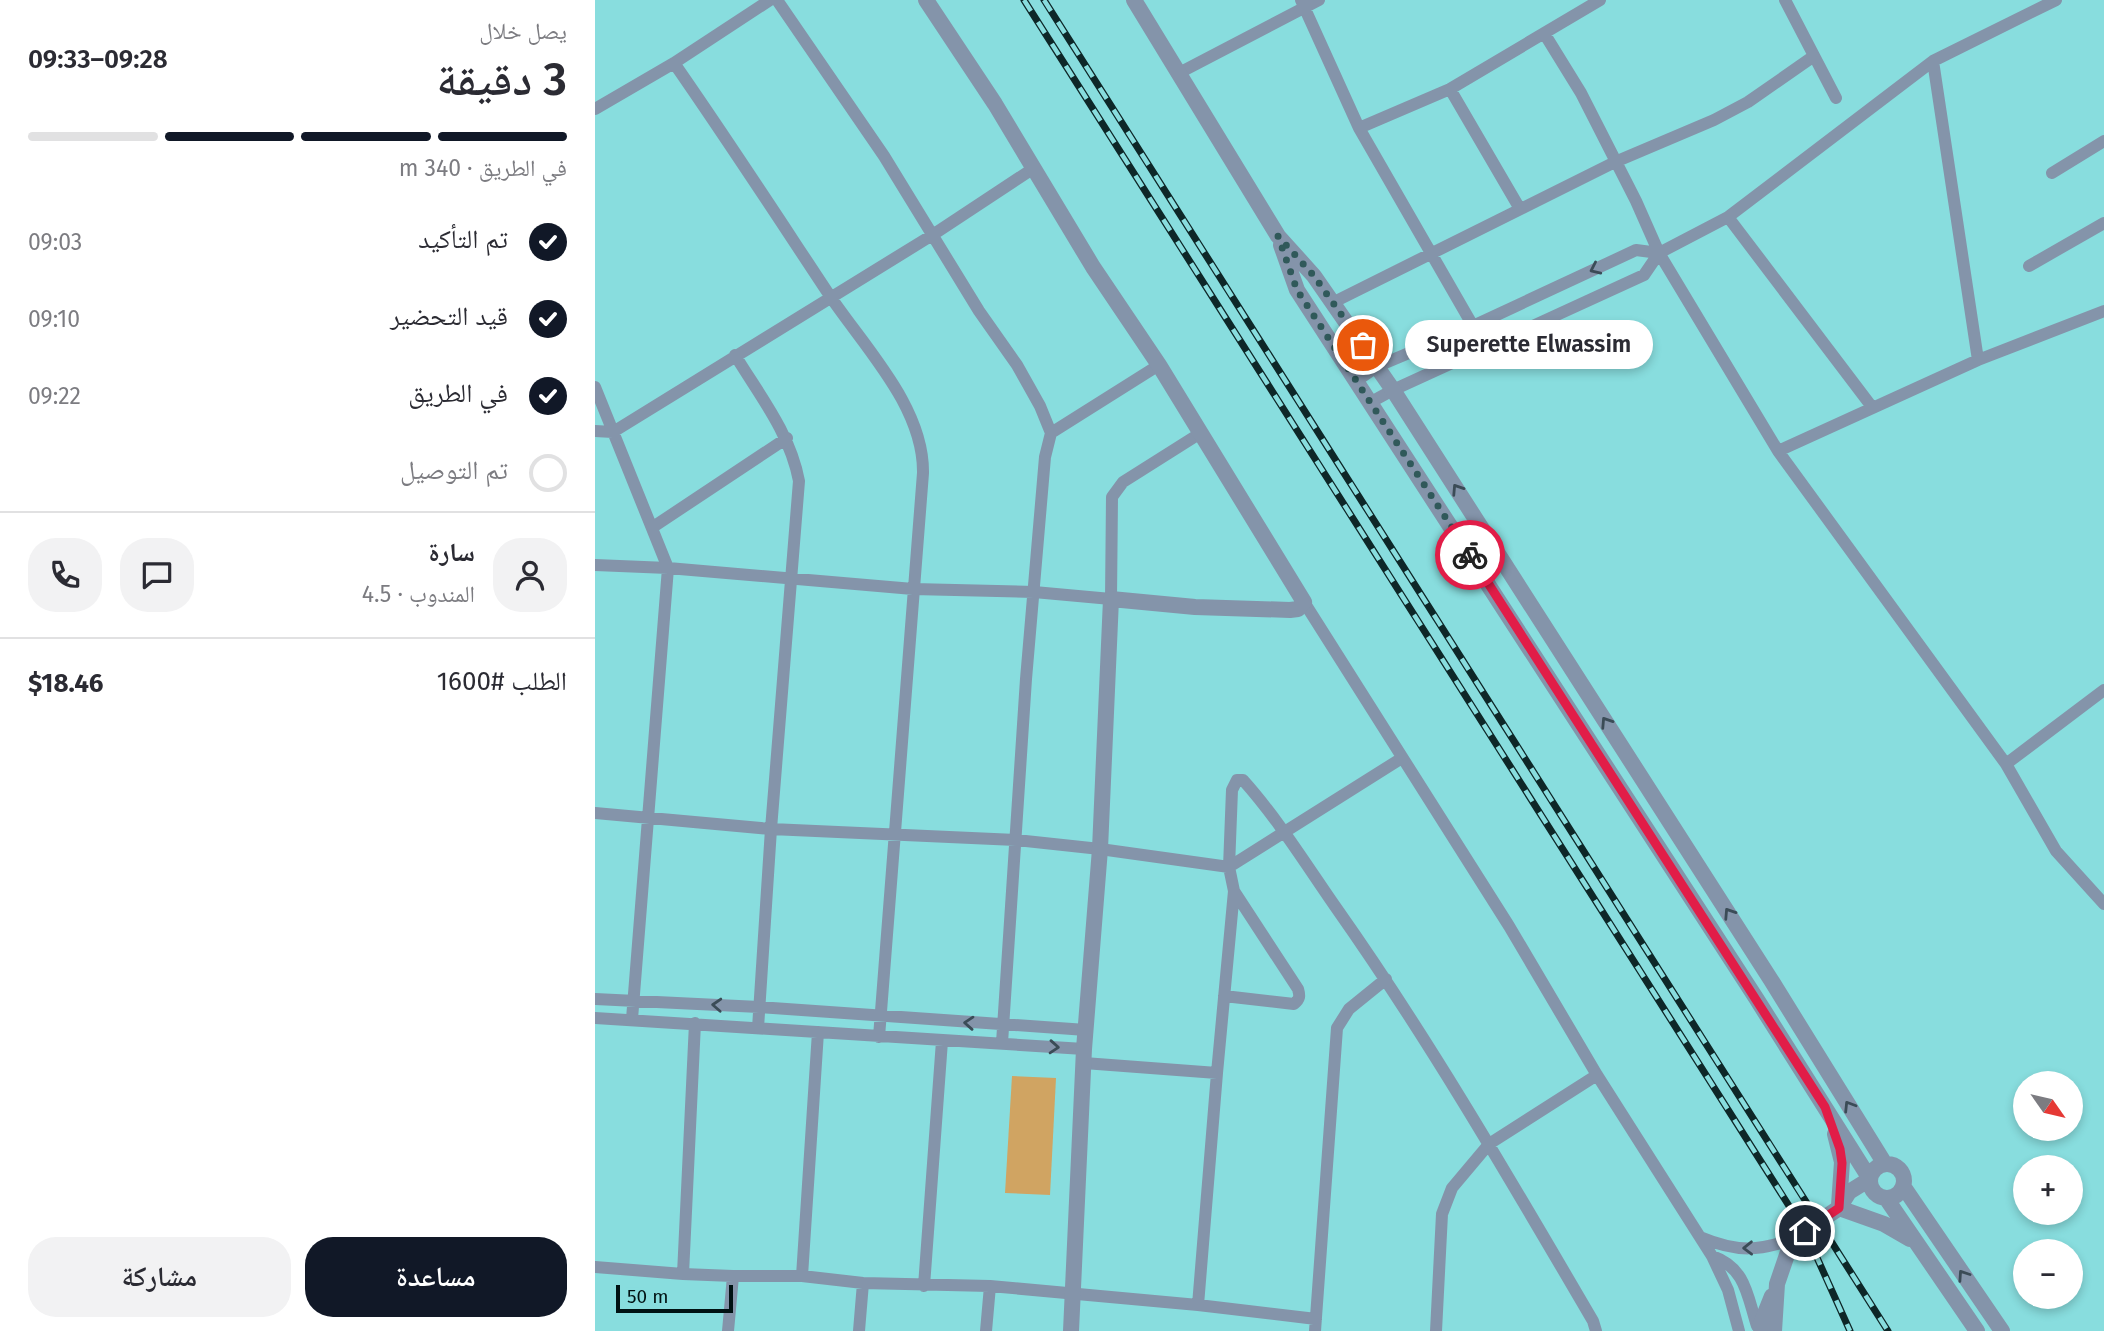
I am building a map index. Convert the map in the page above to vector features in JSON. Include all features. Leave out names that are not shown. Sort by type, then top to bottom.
[{"type":"street","points":[[595,109],[674,63],[770,0]]},
{"type":"street","points":[[777,0],[884,156],[979,311],[1017,365],[1040,406],[1051,433],[1045,457],[1034,592],[1002,1043]]},
{"type":"street","points":[[926,0],[995,104],[1093,267],[1159,365],[1199,434],[1509,926],[1597,1075],[1712,1256],[1728,1290],[1739,1331]]},
{"type":"street","points":[[1134,0],[1278,236],[1314,276],[1378,366],[1771,980],[1885,1164]]},
{"type":"street","points":[[1179,73],[1303,4],[1319,0]]},
{"type":"street","points":[[1359,128],[1450,89],[1599,0]]},
{"type":"street","points":[[1785,0],[1836,98]]},
{"type":"street","points":[[1371,402],[1644,275],[1659,253],[1728,217],[1933,61],[2056,0]]},
{"type":"street","points":[[1303,4],[1359,128],[1473,326]]},
{"type":"street","points":[[1544,33],[1581,93],[1659,253],[1778,451],[2006,764],[2056,850],[2104,904]]},
{"type":"street","points":[[1333,302],[1615,162],[1714,120],[1748,102],[1814,56]]},
{"type":"street","points":[[1933,61],[1978,360]]},
{"type":"street","points":[[674,63],[888,379],[909,413],[920,439],[923,473],[879,1037]]},
{"type":"street","points":[[1450,89],[1520,209]]},
{"type":"street","points":[[2052,173],[2104,141]]},
{"type":"street","points":[[595,431],[613,432],[934,234],[1034,168]]},
{"type":"street","points":[[1728,217],[1872,407]]},
{"type":"street","points":[[2029,267],[2104,223]]},
{"type":"street","points":[[1278,236],[1297,290],[1825,1107],[1870,1179],[1872,1190],[1882,1197],[1917,1243],[1977,1331]]},
{"type":"street","points":[[1356,381],[1378,366],[1473,326],[1636,250],[1659,253]]},
{"type":"street","points":[[1778,451],[1978,360],[2104,311]]},
{"type":"street","points":[[735,355],[787,438],[799,481],[758,1028]]},
{"type":"street","points":[[1051,433],[1159,365]]},
{"type":"street","points":[[595,387],[668,568],[632,1019]]},
{"type":"street","points":[[1071,1331],[1084,1056],[1100,849],[1111,599],[1112,506],[1116,490],[1123,482],[1199,434]]},
{"type":"street","points":[[653,527],[787,438]]},
{"type":"street","points":[[595,565],[668,568],[913,589],[1034,592],[1195,607],[1290,610],[1298,609],[1304,602]]},
{"type":"street","points":[[2006,764],[2104,690]]},
{"type":"street","points":[[595,813],[771,829],[1016,840],[1229,867],[1402,758]]},
{"type":"street","points":[[1198,1306],[1234,891],[1229,867],[1232,790],[1240,778],[1246,782],[1284,833],[1386,979],[1489,1144],[1593,1321],[1596,1331]]},
{"type":"street","points":[[1224,996],[1294,1004],[1300,995],[1234,891]]},
{"type":"street","points":[[595,1267],[683,1275],[802,1276],[863,1283],[990,1286],[1198,1306],[1316,1325],[1337,1028],[1349,1009],[1386,979]]},
{"type":"street","points":[[595,999],[759,1007],[1086,1030]]},
{"type":"street","points":[[595,1018],[1002,1043],[1217,1073]]},
{"type":"street","points":[[683,1275],[695,1023]]},
{"type":"street","points":[[802,1276],[818,1032]]},
{"type":"street","points":[[924,1286],[942,1041]]},
{"type":"street","points":[[1436,1331],[1442,1214],[1452,1188],[1489,1144],[1597,1075]]},
{"type":"street","points":[[1825,1107],[1840,1149],[1842,1163],[1839,1208]]},
{"type":"street","points":[[1700,1237],[1725,1248],[1773,1246],[1797,1238],[1839,1208],[1849,1192],[1870,1179],[1875,1169],[1891,1164],[1903,1175],[1903,1186],[1897,1195],[1882,1197],[1861,1207],[1839,1208]]},
{"type":"street","points":[[1903,1186],[2002,1331]]},
{"type":"street","points":[[1839,1208],[1884,1224],[1917,1243]]},
{"type":"street","points":[[1761,1329],[1784,1258],[1797,1238]]},
{"type":"street","points":[[1712,1256],[1725,1261],[1739,1274],[1761,1329]]},
{"type":"street","points":[[728,1331],[733,1276]]},
{"type":"street","points":[[859,1331],[863,1283]]},
{"type":"street","points":[[986,1331],[990,1286]]},
{"type":"shaded area","points":[[1012,1076],[1056,1078],[1050,1195],[1005,1193]]},
{"type":"railway","points":[[1024,0],[1805,1231],[1850,1331]]},
{"type":"railway","points":[[1044,0],[1888,1331]]},
{"type":"way so far","points":[[1363,345],[1314,276],[1278,236],[1297,290],[1470,555]]},
{"type":"place","name":"Superette Elwassim","points":[[1363,345]]},
{"type":"route","points":[[1470,555],[1825,1107],[1840,1149],[1842,1163],[1839,1208],[1805,1231]]}]
